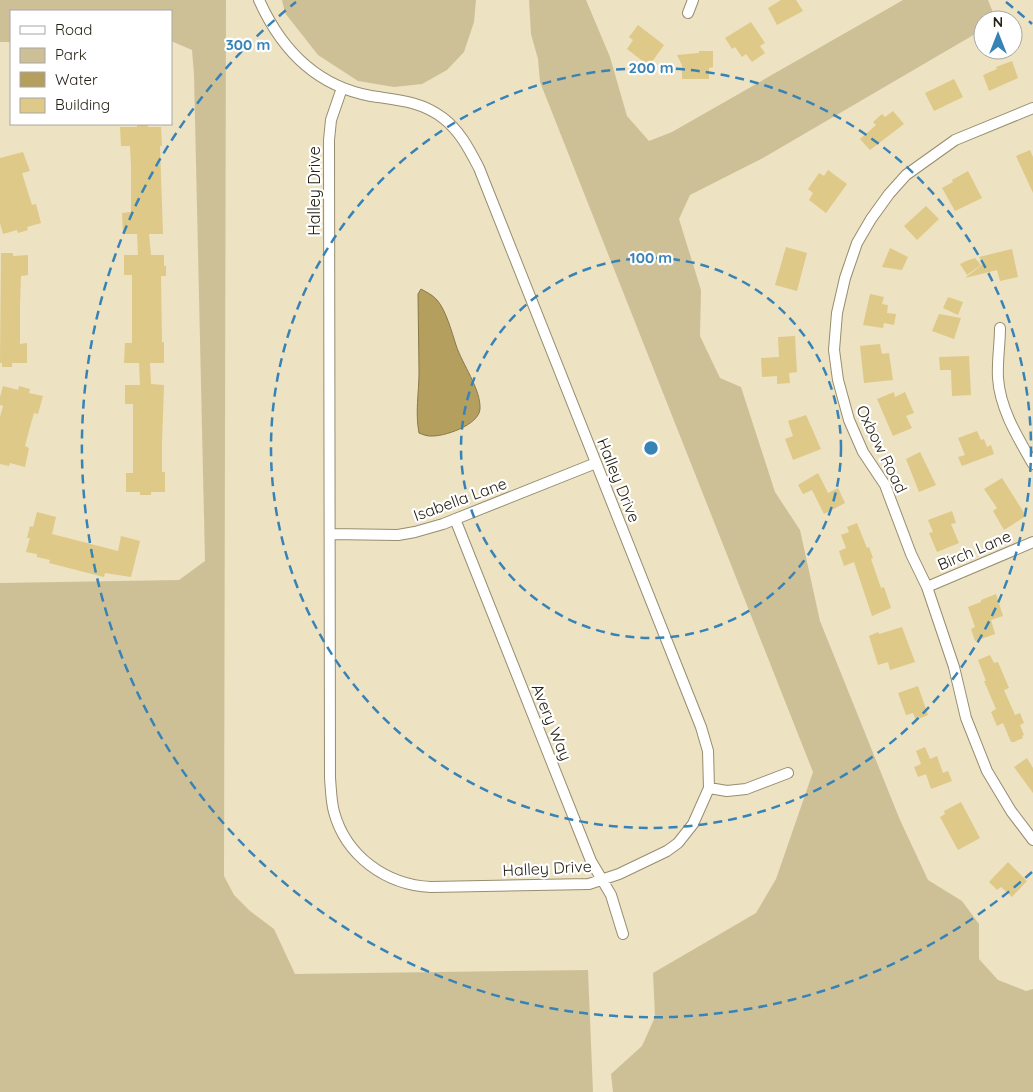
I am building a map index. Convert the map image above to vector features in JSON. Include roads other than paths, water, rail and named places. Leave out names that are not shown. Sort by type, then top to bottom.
[{"type":"street","name":"Halley Drive","points":[[259,0],[271,25],[289,50],[310,70],[342,88],[371,96],[400,100],[428,109],[453,127],[463,138],[478,168],[705,740],[709,758],[709,788],[693,824],[678,843],[652,859],[602,881],[572,885],[420,886],[402,882],[374,869],[355,852],[348,843],[334,812],[331,790],[329,140],[331,120],[342,88]]},
{"type":"street","points":[[688,13],[693,0]]},
{"type":"street","name":"Oxbow Road","points":[[1033,108],[955,140],[906,175],[889,194],[857,243],[845,278],[837,313],[834,350],[838,380],[849,420],[863,452],[885,484],[911,554],[927,587],[954,667],[966,718],[987,771],[1011,811],[1033,840]]},
{"type":"street","points":[[1000,328],[998,379],[1004,407],[1015,433],[1033,464]]},
{"type":"street","name":"Isabella Lane","points":[[330,534],[398,535],[430,528],[596,463]]},
{"type":"street","name":"Avery Way","points":[[455,519],[591,861],[611,895],[623,934]]},
{"type":"street","name":"Birch Lane","points":[[927,587],[1033,542]]},
{"type":"street","points":[[709,788],[727,791],[746,789],[788,773]]},
{"type":"water","points":[[421,289],[435,298],[440,304],[480,401],[480,409],[474,420],[460,429],[436,436],[427,436],[419,433],[418,425],[418,294]]}]
